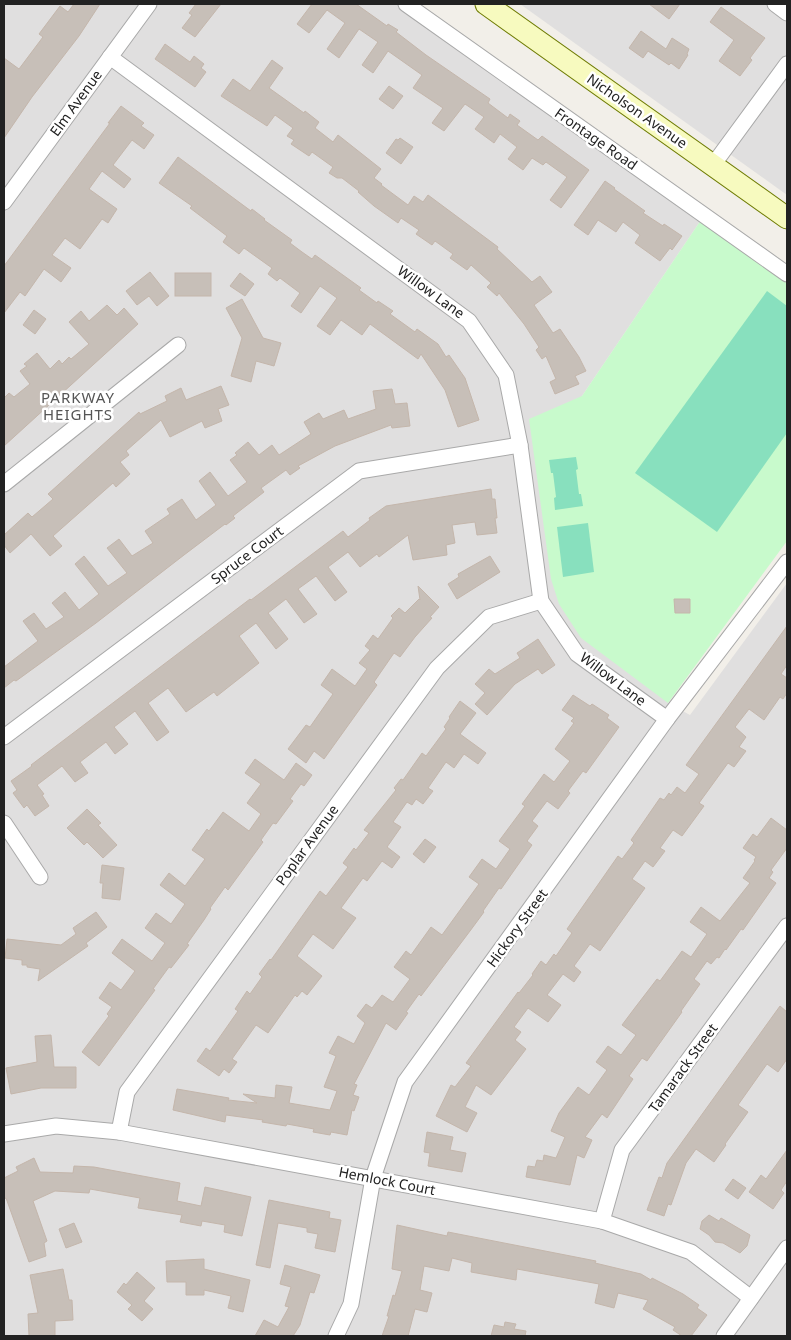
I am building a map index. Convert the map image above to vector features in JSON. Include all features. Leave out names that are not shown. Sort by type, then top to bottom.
[{"type":"main road","name":"Nicholson Avenue","points":[[486,4],[787,218]]},
{"type":"street","name":"Elm Avenue","points":[[4,202],[149,4]]},
{"type":"street","name":"Frontage Road","points":[[406,4],[787,274]]},
{"type":"street","points":[[775,4],[787,13]]},
{"type":"street","name":"Willow Lane","points":[[110,57],[470,320],[506,375],[520,445],[541,601],[577,654],[667,719]]},
{"type":"street","points":[[713,165],[787,64]]},
{"type":"street","points":[[4,484],[178,345]]},
{"type":"street","name":"Spruce Court","points":[[4,737],[359,471],[520,445]]},
{"type":"street","name":"Hickory Street","points":[[336,1336],[352,1304],[373,1178],[405,1082],[667,719],[787,562]]},
{"type":"street","name":"Poplar Avenue","points":[[119,1132],[127,1092],[436,668],[489,617],[541,601]]},
{"type":"street","points":[[4,823],[40,877]]},
{"type":"street","name":"Tamarack Street","points":[[602,1221],[622,1150],[787,926]]},
{"type":"street","name":"Hemlock Court","points":[[4,1134],[56,1126],[119,1132],[602,1221],[691,1252],[751,1298]]},
{"type":"street","points":[[724,1336],[787,1248]]},
{"type":"shaded area","points":[[4,4],[400,4],[701,220],[582,396],[668,703],[690,715],[787,583],[787,1336],[4,1336]]},
{"type":"shaded area","points":[[520,4],[787,4],[787,195]]},
{"type":"green space","points":[[701,220],[787,282],[787,541],[668,703],[581,638],[559,604],[551,579],[529,419],[582,396]]},
{"type":"green space","points":[[767,291],[787,306],[787,433],[717,532],[635,473]]},
{"type":"green space","points":[[576,457],[579,494],[581,494],[583,506],[555,510],[554,498],[556,497],[553,473],[551,473],[549,460]]},
{"type":"green space","points":[[588,523],[594,572],[563,577],[557,527]]},
{"type":"building","points":[[74,4],[100,4],[79,36],[32,97],[4,138],[4,58],[19,69],[43,37],[39,34],[60,6],[68,12]]},
{"type":"building","points":[[196,4],[221,4],[195,37],[182,28],[192,15],[189,13]]},
{"type":"building","points":[[312,4],[356,4],[387,26],[388,24],[398,30],[396,32],[426,55],[490,99],[488,103],[508,118],[510,114],[520,121],[517,125],[538,140],[542,136],[589,170],[561,208],[550,200],[567,177],[546,162],[543,165],[532,158],[523,170],[508,159],[517,147],[500,134],[494,143],[475,129],[484,117],[465,104],[444,131],[432,123],[443,108],[413,88],[422,75],[388,51],[373,73],[362,65],[378,42],[359,29],[339,58],[327,49],[345,23],[327,10],[309,33],[297,24]]},
{"type":"building","points":[[649,4],[680,4],[669,19]]},
{"type":"building","points":[[721,7],[765,38],[750,58],[752,60],[740,76],[719,61],[734,40],[710,22]]},
{"type":"building","points":[[641,31],[666,49],[672,38],[689,49],[688,55],[679,69],[671,63],[669,65],[648,51],[643,58],[629,48]]},
{"type":"building","points":[[165,44],[190,62],[194,56],[204,64],[201,68],[206,72],[195,87],[155,59]]},
{"type":"building","points":[[272,60],[283,68],[269,88],[319,122],[315,128],[333,142],[338,135],[381,169],[374,178],[381,185],[408,205],[414,196],[423,202],[428,195],[498,247],[497,249],[532,282],[540,276],[552,292],[534,305],[553,333],[560,329],[579,357],[586,371],[575,376],[579,384],[555,394],[550,382],[556,379],[546,356],[542,359],[536,350],[539,347],[524,324],[499,293],[497,296],[487,287],[491,283],[471,265],[467,270],[450,258],[453,254],[435,241],[432,245],[416,234],[419,230],[401,218],[398,223],[374,206],[342,178],[337,178],[329,173],[333,167],[312,152],[309,156],[291,144],[294,140],[287,136],[293,128],[275,115],[267,126],[221,96],[233,79],[250,91]]},
{"type":"building","points":[[389,86],[403,96],[393,109],[379,99]]},
{"type":"building","points":[[121,106],[144,123],[141,126],[154,135],[144,149],[132,140],[113,165],[131,179],[124,188],[102,171],[89,189],[117,209],[108,223],[102,219],[80,249],[65,238],[52,255],[71,268],[61,282],[44,269],[25,296],[20,292],[4,313],[4,266]]},
{"type":"building","points":[[400,138],[413,147],[401,164],[386,153],[396,139]]},
{"type":"building","points":[[178,157],[251,211],[252,209],[292,240],[290,243],[302,252],[312,259],[315,255],[361,288],[359,290],[377,303],[378,301],[393,311],[390,314],[415,332],[417,329],[438,344],[446,357],[449,355],[465,378],[479,420],[458,427],[445,390],[421,354],[418,359],[370,324],[362,335],[341,320],[330,335],[317,326],[337,298],[320,286],[301,313],[291,306],[300,293],[280,278],[277,281],[268,274],[272,268],[244,248],[239,254],[223,242],[227,236],[190,208],[192,206],[159,183]]},
{"type":"building","points":[[605,181],[645,211],[643,213],[682,236],[672,250],[670,248],[660,261],[635,243],[640,235],[623,222],[616,232],[598,220],[588,235],[574,225]]},
{"type":"building","points":[[150,272],[169,296],[157,306],[149,296],[137,305],[126,291]]},
{"type":"building","points":[[175,273],[211,273],[211,296],[175,296]]},
{"type":"building","points":[[240,273],[254,284],[245,296],[230,286]]},
{"type":"building","points":[[242,299],[263,338],[281,343],[274,366],[256,361],[251,382],[231,376],[242,338],[226,308]]},
{"type":"building","points":[[107,305],[117,315],[124,308],[138,324],[4,446],[4,398],[9,393],[14,397],[30,384],[20,371],[27,366],[24,364],[37,353],[50,369],[59,360],[62,364],[69,357],[71,359],[89,344],[69,322],[81,311],[89,321]]},
{"type":"building","points":[[34,310],[46,319],[35,334],[23,325]]},
{"type":"building","points":[[221,386],[229,405],[218,409],[222,421],[205,428],[202,421],[170,437],[161,420],[126,451],[129,455],[120,462],[130,474],[116,487],[113,483],[53,536],[62,546],[50,556],[31,534],[10,553],[4,545],[4,535],[28,513],[32,517],[53,499],[48,494],[139,412],[140,414],[167,401],[165,396],[181,388],[186,400]]},
{"type":"building","points":[[392,389],[395,404],[407,403],[410,426],[392,428],[391,425],[335,446],[298,466],[300,468],[290,475],[286,470],[261,488],[264,492],[233,516],[235,518],[226,525],[96,623],[4,688],[4,667],[38,641],[23,621],[34,613],[46,629],[64,617],[52,603],[65,592],[79,610],[99,594],[75,564],[84,556],[108,586],[127,573],[107,548],[119,539],[132,556],[153,543],[145,531],[170,514],[167,509],[182,499],[196,520],[216,505],[199,481],[210,472],[228,496],[247,482],[230,460],[248,442],[259,455],[272,445],[279,455],[311,434],[304,422],[319,413],[323,419],[344,410],[348,419],[376,409],[373,391]]},
{"type":"building","points":[[491,489],[492,499],[495,499],[497,533],[477,535],[475,522],[452,525],[455,543],[446,545],[447,555],[413,560],[408,535],[379,557],[377,554],[360,567],[348,552],[328,567],[347,592],[335,601],[316,576],[298,589],[317,614],[304,623],[286,599],[268,613],[288,639],[276,649],[256,623],[239,636],[259,663],[217,696],[214,692],[186,712],[168,688],[148,703],[169,732],[157,741],[135,711],[114,727],[128,744],[115,754],[106,742],[80,762],[88,773],[75,782],[62,766],[37,785],[44,794],[42,795],[49,806],[35,816],[27,805],[24,808],[13,793],[17,790],[11,781],[31,765],[343,531],[348,537],[386,506]]},
{"type":"building","points":[[490,556],[500,572],[457,599],[448,584],[459,577],[458,574]]},
{"type":"building","points":[[418,586],[439,607],[400,657],[394,653],[374,682],[377,685],[324,759],[314,751],[306,763],[288,749],[306,725],[310,727],[333,694],[321,685],[332,669],[355,686],[367,669],[359,663],[370,650],[365,646],[373,635],[378,639],[393,618],[391,616],[399,608],[405,613],[420,600]]},
{"type":"building","points":[[674,599],[690,599],[690,613],[675,613]]},
{"type":"building","points":[[787,626],[787,665],[781,674],[787,678],[787,693],[783,699],[780,697],[764,720],[749,709],[735,727],[746,737],[739,747],[746,751],[734,767],[728,763],[699,803],[704,806],[682,836],[673,830],[660,848],[665,851],[653,867],[645,861],[632,879],[645,888],[600,951],[590,944],[574,966],[581,972],[574,982],[563,974],[547,995],[561,1005],[548,1022],[528,1008],[514,1027],[521,1032],[515,1040],[526,1049],[491,1095],[476,1085],[465,1107],[477,1113],[467,1132],[436,1116],[451,1085],[455,1087],[471,1066],[466,1063],[518,992],[533,975],[541,961],[546,965],[554,954],[556,956],[572,933],[567,929],[618,856],[622,859],[634,843],[631,840],[660,798],[664,800],[677,787],[685,793],[699,774],[686,765]]},
{"type":"building","points":[[538,639],[555,665],[542,674],[538,669],[515,684],[487,715],[475,704],[485,693],[475,684],[489,669],[495,674],[520,658],[517,653]]},
{"type":"building","points":[[573,695],[609,715],[607,718],[619,727],[586,773],[583,771],[568,791],[570,793],[558,809],[547,801],[532,821],[538,826],[527,841],[532,845],[421,996],[419,994],[396,1030],[386,1023],[354,1084],[357,1085],[353,1095],[359,1097],[354,1111],[352,1110],[347,1135],[331,1132],[330,1135],[313,1132],[314,1129],[226,1115],[225,1122],[173,1110],[177,1089],[229,1098],[228,1100],[257,1103],[243,1094],[275,1098],[276,1085],[292,1087],[289,1103],[330,1110],[337,1091],[324,1087],[336,1056],[329,1053],[338,1036],[354,1044],[365,1023],[357,1016],[366,1004],[372,1008],[382,995],[393,1002],[410,979],[394,967],[406,951],[411,955],[431,927],[442,935],[479,884],[469,877],[482,859],[496,869],[510,849],[499,841],[525,806],[522,804],[544,774],[554,782],[570,761],[555,749],[574,723],[571,721],[574,718],[562,710]]},
{"type":"building","points":[[460,701],[476,713],[460,734],[486,753],[478,764],[464,754],[454,768],[446,762],[428,788],[433,791],[423,804],[416,799],[412,805],[407,802],[393,822],[401,827],[387,847],[400,857],[392,868],[382,861],[367,881],[363,878],[341,908],[356,918],[333,949],[313,934],[297,956],[322,976],[307,995],[302,991],[297,997],[295,995],[268,1033],[256,1025],[232,1059],[237,1062],[229,1073],[224,1069],[219,1076],[197,1061],[206,1048],[210,1051],[238,1011],[235,1009],[247,991],[250,994],[262,977],[259,974],[320,891],[326,896],[348,867],[343,863],[354,848],[356,850],[369,833],[364,830],[422,753],[426,756],[446,729],[444,727],[449,717]]},
{"type":"building","points":[[255,759],[284,780],[296,763],[312,775],[304,786],[301,784],[290,799],[293,801],[276,824],[273,823],[261,840],[263,842],[228,890],[225,887],[187,944],[189,945],[171,968],[169,967],[153,989],[155,990],[99,1066],[82,1052],[109,1016],[107,1014],[112,1007],[99,998],[110,982],[121,990],[135,971],[112,953],[122,939],[152,961],[165,943],[145,928],[156,913],[171,924],[185,904],[160,885],[169,873],[185,886],[205,859],[192,850],[207,829],[209,831],[223,812],[249,831],[261,814],[247,803],[261,784],[245,773]]},
{"type":"building","points":[[87,809],[101,823],[98,825],[117,845],[103,858],[87,842],[84,845],[67,828]]},
{"type":"building","points":[[771,818],[787,830],[787,848],[771,870],[773,872],[769,878],[776,883],[743,930],[741,929],[719,958],[717,957],[711,964],[707,961],[694,979],[700,984],[682,1012],[647,1061],[642,1058],[629,1076],[633,1079],[607,1118],[602,1114],[585,1137],[592,1140],[584,1158],[577,1155],[570,1185],[526,1177],[528,1166],[535,1167],[537,1160],[543,1161],[544,1155],[556,1158],[565,1137],[551,1131],[559,1113],[578,1087],[589,1095],[607,1070],[596,1062],[608,1046],[621,1055],[636,1035],[622,1025],[657,979],[660,981],[682,951],[691,957],[707,934],[690,922],[701,907],[720,921],[750,883],[743,878],[756,857],[743,848],[753,834],[757,837]]},
{"type":"building","points":[[425,839],[436,847],[424,863],[413,854]]},
{"type":"building","points":[[102,865],[124,868],[120,900],[102,898],[103,883],[100,883]]},
{"type":"building","points":[[96,912],[107,927],[86,943],[88,946],[38,981],[40,969],[22,965],[22,960],[5,958],[7,939],[61,945],[76,934],[73,928]]},
{"type":"building","points":[[780,1006],[787,1012],[787,1059],[778,1072],[767,1064],[738,1105],[748,1112],[714,1162],[696,1149],[686,1163],[671,1205],[668,1204],[664,1216],[647,1210],[659,1177],[662,1178],[667,1163]]},
{"type":"building","points":[[51,1035],[54,1067],[76,1067],[76,1088],[41,1088],[11,1094],[6,1068],[37,1062],[35,1036]]},
{"type":"building","points":[[427,1132],[453,1137],[450,1150],[466,1153],[462,1172],[428,1166],[430,1153],[424,1152]]},
{"type":"building","points":[[787,1150],[787,1181],[781,1190],[784,1193],[773,1209],[749,1192],[761,1175],[766,1179]]},
{"type":"building","points":[[34,1158],[40,1172],[73,1173],[74,1166],[94,1167],[180,1183],[177,1201],[201,1206],[205,1187],[251,1197],[242,1236],[224,1232],[225,1225],[202,1221],[201,1226],[180,1222],[182,1215],[138,1208],[140,1198],[90,1189],[89,1193],[55,1191],[33,1201],[47,1241],[44,1243],[46,1256],[29,1262],[6,1198],[4,1199],[4,1178],[18,1171],[16,1167]]},
{"type":"building","points":[[733,1179],[746,1188],[738,1199],[725,1190]]},
{"type":"building","points":[[269,1200],[330,1212],[329,1218],[341,1220],[335,1252],[315,1248],[318,1234],[307,1232],[307,1228],[278,1223],[270,1268],[256,1265]]},
{"type":"building","points":[[709,1215],[719,1221],[721,1218],[750,1235],[747,1246],[740,1253],[723,1243],[715,1242],[700,1229],[702,1221]]},
{"type":"building","points":[[74,1223],[82,1242],[66,1248],[59,1229]]},
{"type":"building","points":[[397,1225],[447,1236],[448,1232],[596,1261],[595,1263],[641,1274],[683,1294],[699,1305],[697,1308],[707,1315],[691,1336],[682,1336],[673,1330],[675,1327],[643,1309],[648,1300],[618,1293],[614,1308],[595,1303],[599,1284],[517,1269],[516,1280],[471,1272],[472,1263],[452,1258],[449,1271],[424,1266],[420,1290],[432,1293],[427,1312],[415,1309],[408,1336],[382,1336],[389,1316],[387,1316],[393,1295],[395,1296],[402,1271],[392,1269]]},
{"type":"building","points":[[204,1259],[204,1269],[250,1280],[243,1312],[228,1308],[231,1296],[204,1290],[204,1295],[186,1295],[186,1282],[167,1282],[166,1261]]},
{"type":"building","points":[[285,1265],[320,1275],[314,1293],[310,1292],[300,1325],[293,1336],[255,1336],[264,1320],[278,1327],[289,1307],[285,1306],[291,1287],[280,1284]]},
{"type":"building","points":[[63,1269],[69,1300],[72,1300],[73,1320],[55,1321],[55,1336],[29,1336],[28,1314],[38,1313],[30,1275]]},
{"type":"building","points":[[137,1272],[155,1288],[144,1301],[153,1309],[142,1321],[128,1309],[132,1305],[117,1292]]},
{"type":"building","points":[[505,1322],[516,1324],[514,1329],[526,1331],[525,1336],[491,1336],[494,1325],[504,1327]]},
{"type":"district","name":"PARKWAY HEIGHTS","points":[[78,406]]}]
